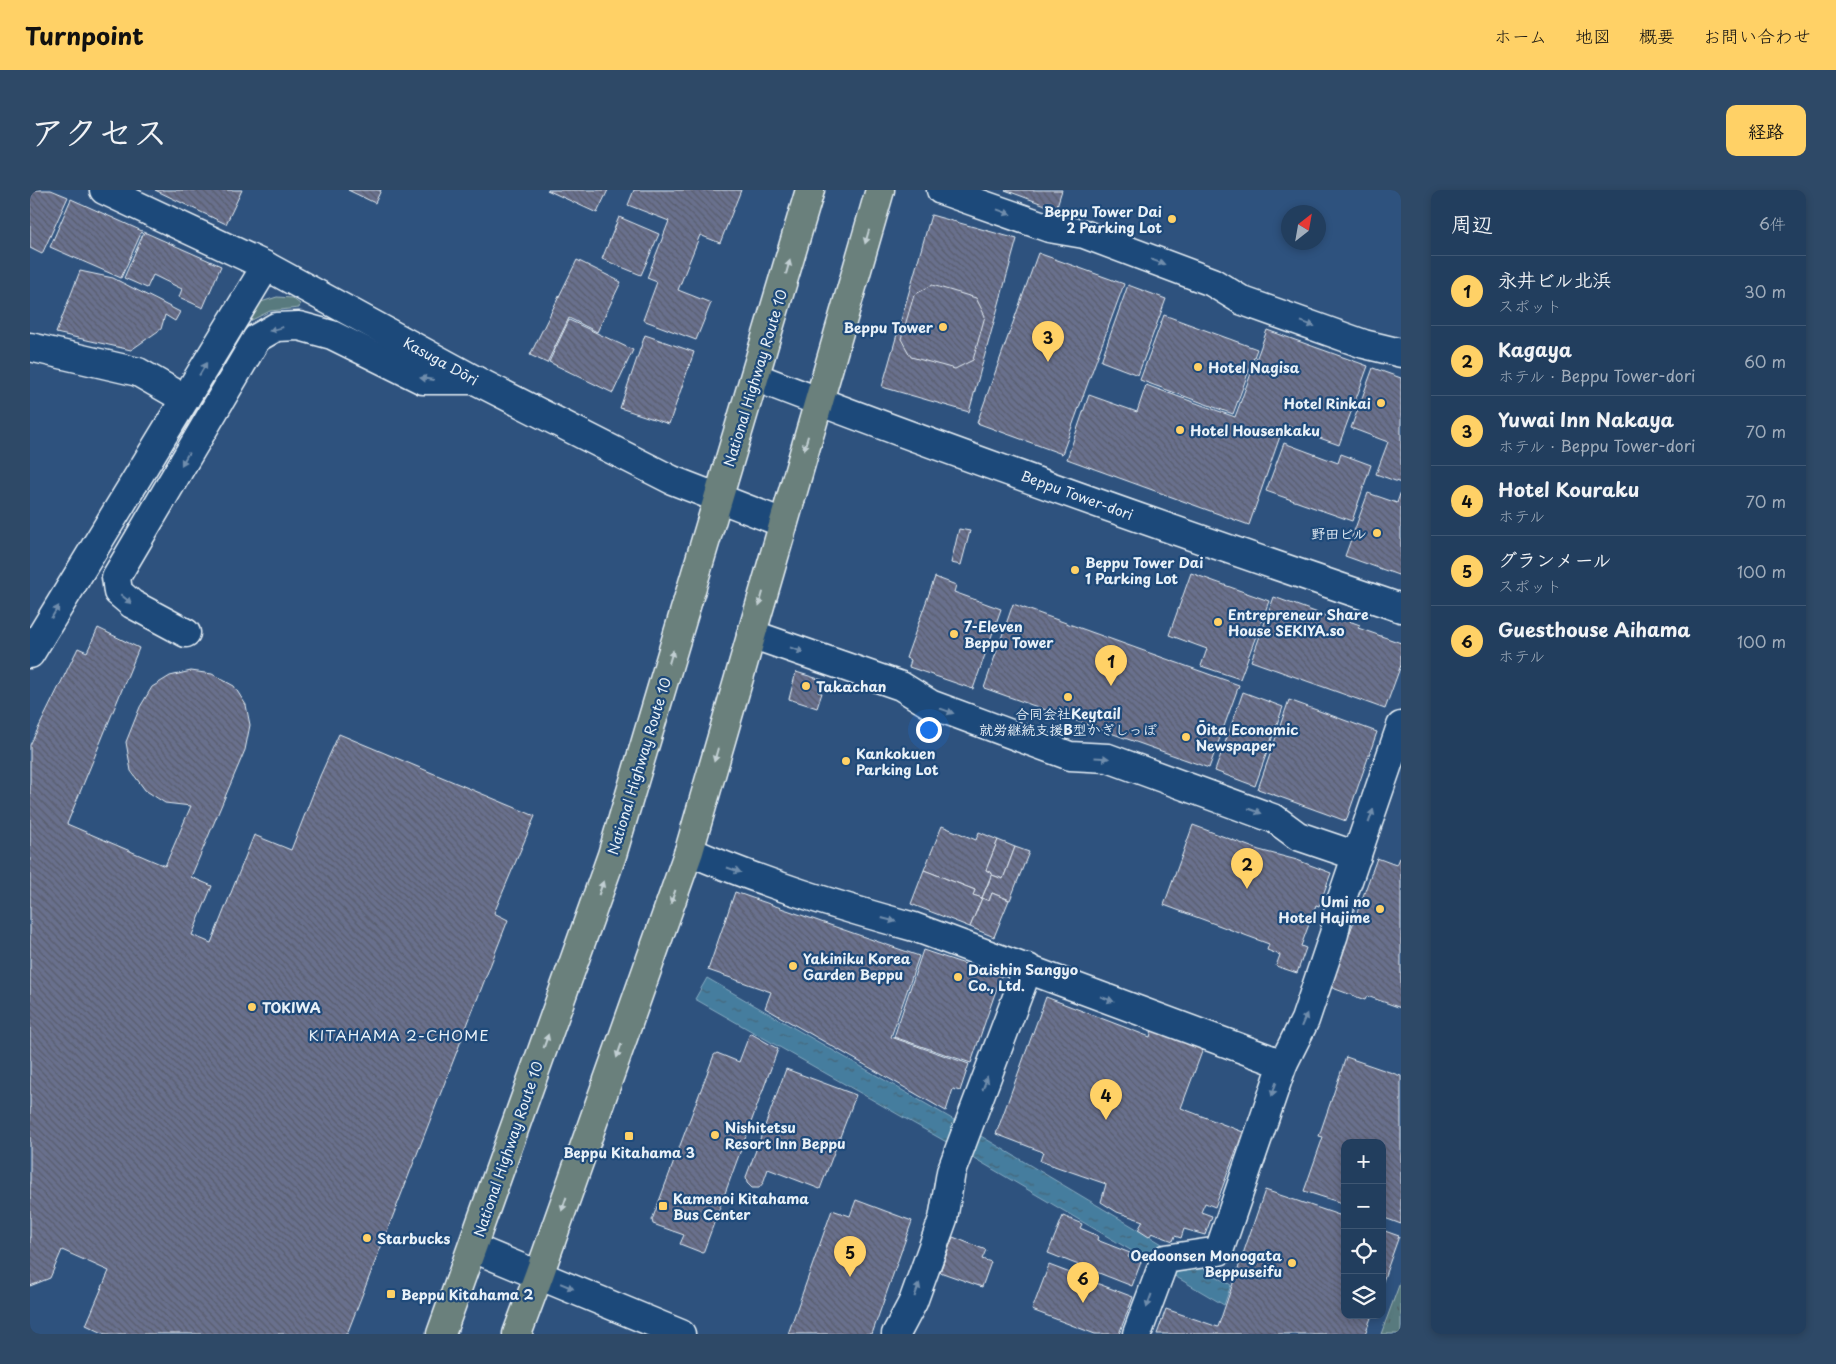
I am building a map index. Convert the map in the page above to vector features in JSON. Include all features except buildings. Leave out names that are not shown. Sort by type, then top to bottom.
[{"type":"highway","name":"National Highway Route 10","points":[[441,1334],[612,855],[810,190]]},
{"type":"highway","points":[[516,1334],[539,1275],[689,852],[880,190]]},
{"type":"street","name":"Kasuga Dōri","points":[[104,190],[266,266],[475,380],[672,480],[783,523]]},
{"type":"street","points":[[942,190],[1049,228],[1084,234],[1212,282],[1243,301],[1364,344],[1401,353]]},
{"type":"street","points":[[30,654],[266,266]]},
{"type":"street","points":[[186,633],[132,604],[118,592],[116,577],[257,338],[276,328],[298,326],[332,335],[423,380],[475,380]]},
{"type":"street","points":[[30,347],[138,372],[185,399]]},
{"type":"street","name":"Beppu Tower-dori","points":[[755,377],[1228,549],[1401,608]]},
{"type":"street","points":[[752,634],[901,686],[930,704],[1070,756],[1108,758],[1275,819],[1298,836],[1357,856]]},
{"type":"street","points":[[1137,1334],[1172,1262],[1219,1250],[1283,1064],[1305,1020],[1334,934],[1340,904],[1401,726]]},
{"type":"street","points":[[689,852],[727,868],[857,912],[914,927],[1283,1064]]},
{"type":"street","points":[[896,1334],[913,1302],[943,1219],[951,1172],[1028,968]]},
{"type":"street","points":[[473,1248],[681,1334]]},
{"type":"green space","points":[[277,297],[292,298],[300,304],[299,308],[270,311],[250,321],[182,434],[177,432],[246,317],[261,302]]},
{"type":"green space","points":[[1401,1280],[1401,1334],[1381,1334]]},
{"type":"water","points":[[707,978],[954,1120],[1231,1285],[1224,1305],[950,1144],[695,999]]},
{"type":"place","name":"Beppu Tower Dai 2 Parking Lot","points":[[1172,219]]},
{"type":"place","name":"Beppu Tower","points":[[943,327]]},
{"type":"place","name":"Yuwai Inn Nakaya","points":[[1048,362]]},
{"type":"place","name":"Hotel Nagisa","points":[[1198,367]]},
{"type":"place","name":"Hotel Rinkai","points":[[1381,403]]},
{"type":"place","name":"Hotel Housenkaku","points":[[1180,430]]},
{"type":"place","name":"野田ビル","points":[[1377,533]]},
{"type":"place","name":"Beppu Tower Dai 1 Parking Lot","points":[[1075,570]]},
{"type":"place","name":"Entrepreneur Share House SEKIYA.so","points":[[1218,622]]},
{"type":"place","name":"7-Eleven Beppu Tower","points":[[954,634]]},
{"type":"place","name":"Takachan","points":[[806,686]]},
{"type":"place","name":"永井ビル北浜","points":[[1111,686]]},
{"type":"place","name":"合同会社Keytail 就労継続支援B型かぎしっぽ","points":[[1068,697]]},
{"type":"place","name":"Ōita Economic Newspaper","points":[[1186,737]]},
{"type":"place","name":"Kankokuen Parking Lot","points":[[846,761]]},
{"type":"place","name":"Kagaya","points":[[1247,889]]},
{"type":"place","name":"Umi no Hotel Hajime","points":[[1380,909]]},
{"type":"place","name":"Yakiniku Korea Garden Beppu","points":[[793,966]]},
{"type":"place","name":"Daishin Sangyo Co., Ltd.","points":[[958,977]]},
{"type":"place","name":"TOKIWA","points":[[252,1007]]},
{"type":"place","name":"Hotel Kouraku","points":[[1106,1120]]},
{"type":"place","name":"Nishitetsu Resort Inn Beppu","points":[[715,1135]]},
{"type":"place","name":"Beppu Kitahama 3","points":[[629,1136]]},
{"type":"place","name":"Kamenoi Kitahama Bus Center","points":[[663,1206]]},
{"type":"place","name":"Starbucks","points":[[367,1238]]},
{"type":"place","name":"Oedoonsen Monogata Beppuseifu","points":[[1292,1263]]},
{"type":"place","name":"グランメール","points":[[850,1277]]},
{"type":"place","name":"Beppu Kitahama 2","points":[[391,1294]]},
{"type":"place","name":"Guesthouse Aihama","points":[[1083,1303]]},
{"type":"district","name":"KITAHAMA 2-CHOME","points":[[399,1034]]}]
